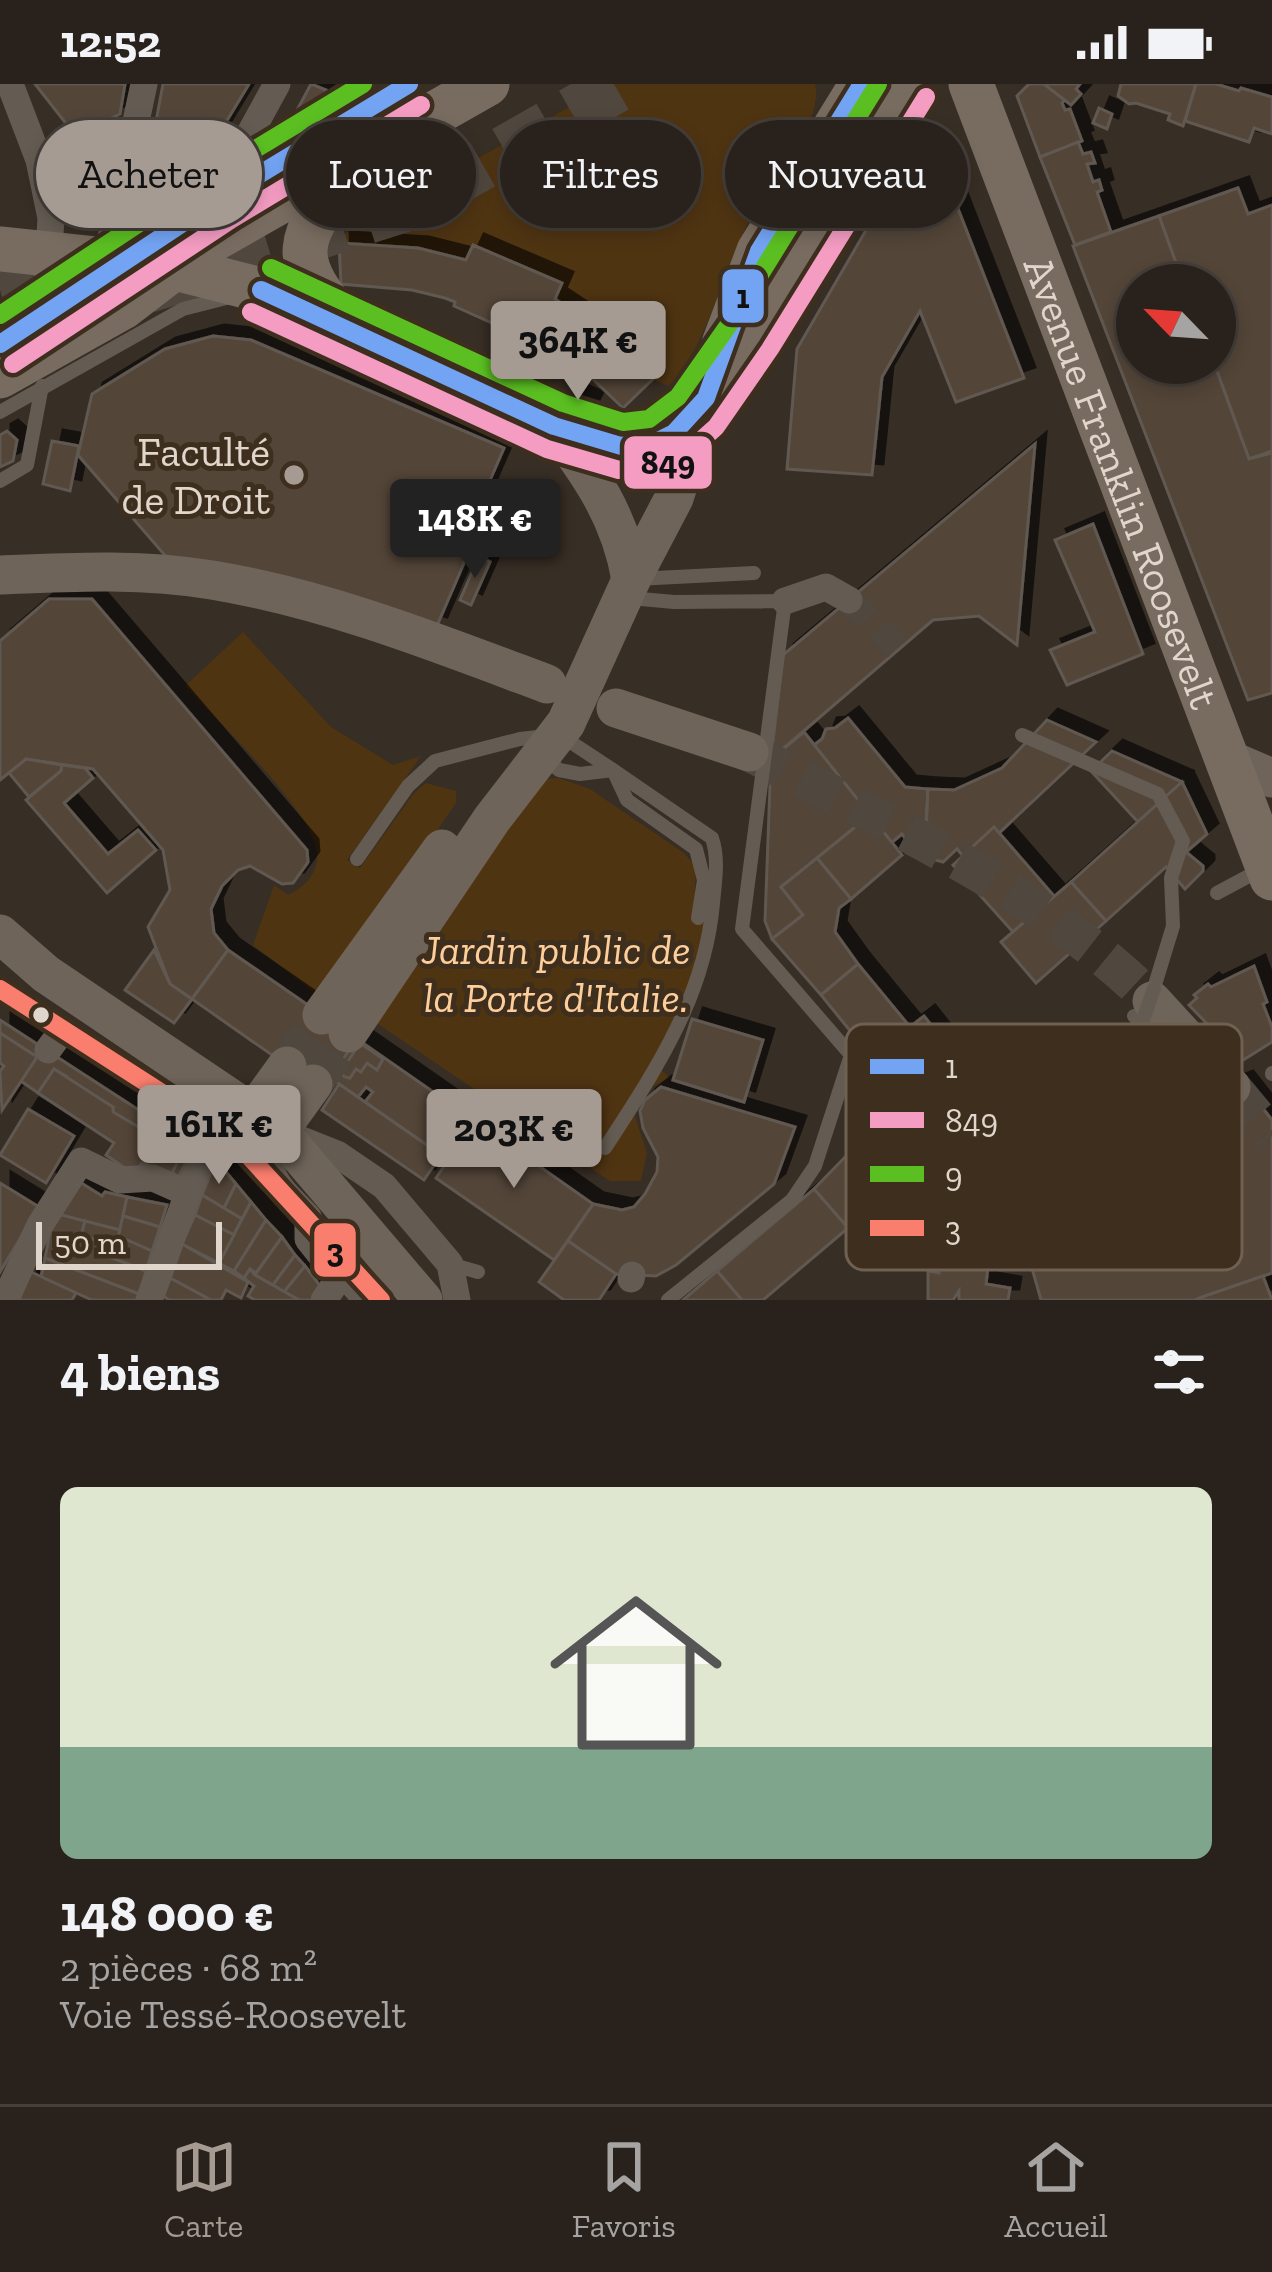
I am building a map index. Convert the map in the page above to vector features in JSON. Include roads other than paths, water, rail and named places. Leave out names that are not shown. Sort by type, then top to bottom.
[{"type":"main road","points":[[424,120],[487,84]]},
{"type":"main road","points":[[0,233],[164,255],[261,290],[554,426],[601,442],[638,446],[674,434],[706,398],[750,336],[906,84]]},
{"type":"main road","name":"Avenue Franklin Roosevelt","points":[[970,84],[1271,870]]},
{"type":"main road","points":[[706,398],[759,251],[852,92]]},
{"type":"main road","points":[[17,367],[123,307],[164,255],[286,193]]},
{"type":"main road","points":[[312,228],[303,247],[315,285],[356,332]]},
{"type":"main road","points":[[0,249],[49,243]]},
{"type":"street","points":[[10,84],[39,160],[51,218],[43,317],[17,367]]},
{"type":"street","points":[[144,84],[164,255]]},
{"type":"street","points":[[257,120],[277,84]]},
{"type":"street","points":[[164,255],[191,228]]},
{"type":"street","points":[[554,740],[478,807],[435,857],[382,930],[345,1009],[429,912],[554,740],[674,498],[706,398]]},
{"type":"street","points":[[554,426],[610,507],[626,544],[628,589]]},
{"type":"street","points":[[0,575],[146,573],[209,579],[308,602],[547,684]]},
{"type":"street","points":[[785,601],[826,587],[849,600]]},
{"type":"street","points":[[616,708],[696,734],[748,761]]},
{"type":"street","points":[[1225,758],[1272,778]]},
{"type":"street","points":[[0,934],[46,974],[246,1119],[423,1300]]},
{"type":"street","points":[[0,955],[46,974]]},
{"type":"street","points":[[1145,1003],[1162,1024]]},
{"type":"street","points":[[149,1300],[188,1193],[246,1119],[300,1075]]},
{"type":"street","points":[[246,1119],[269,1159],[271,1175],[308,1217],[308,1240],[340,1293]]},
{"type":"street","points":[[246,1119],[338,1154],[384,1186],[464,1268],[458,1300]]},
{"type":"street","points":[[5,1300],[40,1225],[81,1161],[120,1180],[154,1178],[188,1193]]},
{"type":"lane","points":[[262,173],[409,84]]},
{"type":"lane","points":[[43,317],[164,255],[191,228]]},
{"type":"lane","points":[[17,367],[183,310],[261,290]]},
{"type":"lane","points":[[0,412],[17,367]]},
{"type":"lane","points":[[0,481],[28,465],[17,367]]},
{"type":"lane","points":[[628,589],[754,573]]},
{"type":"lane","points":[[628,589],[674,602],[785,601],[742,929],[846,1050]]},
{"type":"lane","points":[[1022,735],[1158,794],[1184,841],[1171,878],[1173,926],[1139,1024]]},
{"type":"lane","points":[[357,859],[408,786],[435,761],[538,737],[554,740],[613,770],[712,838],[716,863],[709,940],[687,1008],[661,1061],[605,1148]]},
{"type":"lane","points":[[554,740],[551,763],[559,770],[569,774],[613,770]]},
{"type":"lane","points":[[613,770],[627,800],[696,849],[704,880],[698,918]]},
{"type":"lane","points":[[1217,893],[1271,870]]},
{"type":"lane","points":[[382,930],[429,912]]},
{"type":"lane","points":[[0,989],[56,1041],[246,1119],[271,1175]]},
{"type":"lane","points":[[668,1300],[792,1200],[814,1166],[846,1067]]},
{"type":"lane","points":[[308,1217],[381,1300]]},
{"type":"tunnel","points":[[0,334],[413,204],[622,84]]},
{"type":"tunnel","points":[[0,290],[224,228]]},
{"type":"tunnel","points":[[849,600],[901,652]]},
{"type":"tunnel","points":[[749,752],[1013,893],[1063,926],[1152,1001]]},
{"type":"tunnel","points":[[287,1066],[322,1015]]},
{"type":"tunnel","points":[[313,1084],[348,1033]]},
{"type":"tunnel","points":[[1242,1100],[1272,1136]]},
{"type":"place","name":"Faculté de Droit","points":[[294,475]]},
{"type":"park label","name":"Jardin public de la Porte d'Italie.","points":[[556,973]]}]
